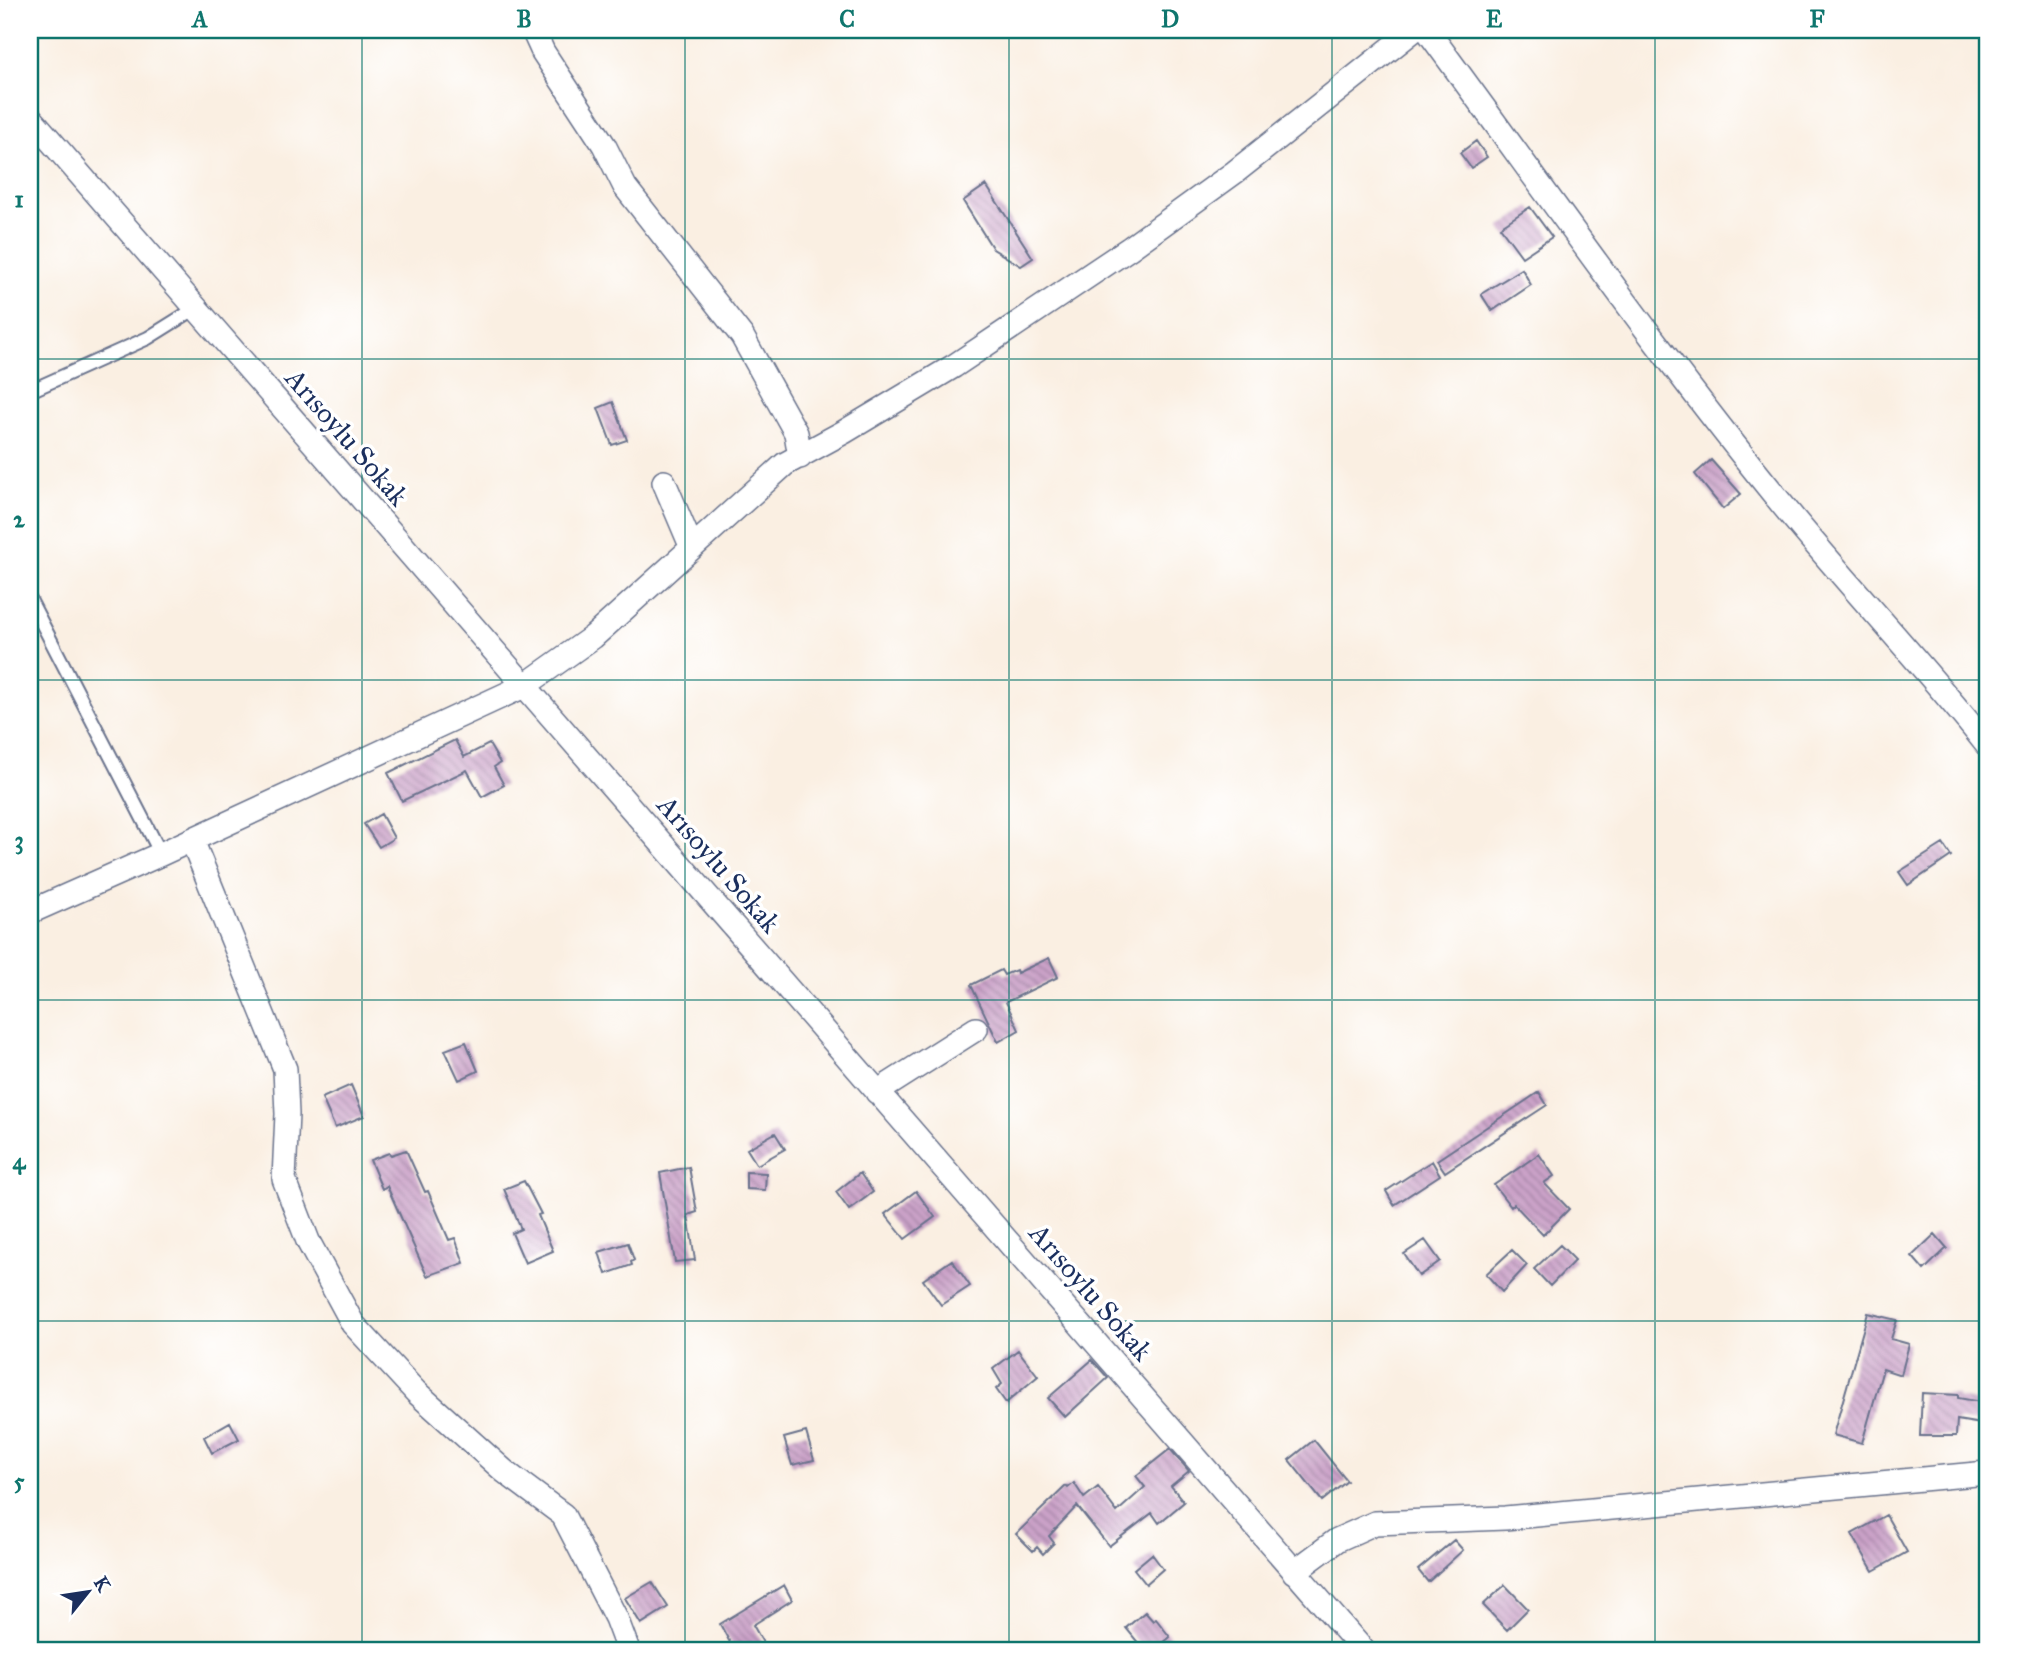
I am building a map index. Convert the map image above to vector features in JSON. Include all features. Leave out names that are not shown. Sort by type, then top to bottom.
[{"type":"street","points":[[533,30],[542,52],[604,145],[625,187],[742,336],[796,433],[800,457]]},
{"type":"street","points":[[30,912],[524,686],[593,637],[785,464],[954,366],[1130,248],[1236,172],[1414,30]]},
{"type":"street","points":[[1427,30],[1685,382],[1796,521],[1987,745]]},
{"type":"street","name":"Arısoylu Sokak","points":[[30,117],[1363,1650]]},
{"type":"street","points":[[664,482],[692,548]]},
{"type":"street","points":[[192,840],[285,1069],[287,1114],[284,1179],[315,1253],[354,1324],[416,1392],[504,1471],[563,1515],[616,1618],[628,1650]]},
{"type":"street","points":[[877,1092],[976,1030]]},
{"type":"street","points":[[1294,1572],[1337,1540],[1375,1523],[1505,1518],[1987,1473]]},
{"type":"lane","points":[[30,391],[148,338],[196,309]]},
{"type":"lane","points":[[30,600],[161,854]]},
{"type":"building","points":[[1476,141],[1487,157],[1471,168],[1460,153]]},
{"type":"building","points":[[986,185],[1033,258],[1021,266],[993,249],[963,201]]},
{"type":"building","points":[[1530,207],[1552,237],[1522,257],[1500,227]]},
{"type":"building","points":[[1522,269],[1531,285],[1492,311],[1481,294]]},
{"type":"building","points":[[613,402],[627,440],[612,445],[598,408]]},
{"type":"building","points":[[1711,460],[1741,494],[1723,509],[1695,474]]},
{"type":"building","points":[[455,740],[464,757],[489,744],[500,763],[494,767],[504,785],[482,797],[467,770],[402,801],[388,773]]},
{"type":"building","points":[[381,814],[394,838],[379,847],[364,824]]},
{"type":"building","points":[[1943,844],[1951,856],[1908,885],[1899,872]]},
{"type":"building","points":[[1049,958],[1058,977],[1006,1002],[1019,1030],[998,1042],[971,985],[1001,970],[1004,975],[1016,970],[1017,973]]},
{"type":"building","points":[[466,1042],[478,1071],[459,1080],[445,1050]]},
{"type":"building","points":[[351,1085],[364,1116],[335,1128],[322,1098]]},
{"type":"building","points":[[1539,1092],[1547,1105],[1445,1172],[1437,1160]]},
{"type":"building","points":[[775,1133],[785,1149],[757,1165],[747,1149]]},
{"type":"building","points":[[406,1150],[425,1192],[428,1191],[449,1240],[455,1238],[464,1263],[427,1276],[387,1186],[382,1189],[370,1160]]},
{"type":"building","points":[[1539,1154],[1554,1176],[1544,1183],[1569,1209],[1543,1235],[1514,1204],[1511,1207],[1494,1185]]},
{"type":"building","points":[[1432,1161],[1440,1175],[1394,1205],[1386,1191]]},
{"type":"building","points":[[689,1167],[697,1212],[688,1215],[695,1260],[675,1262],[660,1173]]},
{"type":"building","points":[[746,1172],[766,1173],[765,1190],[746,1189]]},
{"type":"building","points":[[860,1173],[873,1192],[849,1210],[836,1192]]},
{"type":"building","points":[[524,1181],[541,1214],[538,1215],[553,1251],[525,1263],[512,1233],[521,1229],[504,1189]]},
{"type":"building","points":[[916,1191],[935,1217],[905,1239],[885,1214]]},
{"type":"building","points":[[1935,1234],[1947,1248],[1924,1270],[1912,1256]]},
{"type":"building","points":[[1425,1240],[1440,1261],[1419,1276],[1404,1254]]},
{"type":"building","points":[[628,1243],[634,1260],[632,1265],[606,1274],[599,1252]]},
{"type":"building","points":[[1560,1245],[1575,1260],[1550,1286],[1534,1269]]},
{"type":"building","points":[[1512,1250],[1527,1265],[1502,1292],[1486,1274]]},
{"type":"building","points":[[952,1260],[970,1286],[941,1305],[923,1280]]},
{"type":"building","points":[[1868,1313],[1897,1320],[1891,1339],[1909,1344],[1901,1375],[1883,1369],[1862,1443],[1833,1435]]},
{"type":"building","points":[[1018,1350],[1038,1376],[1006,1403],[996,1389],[1002,1384],[993,1369]]},
{"type":"building","points":[[1092,1360],[1108,1378],[1065,1417],[1048,1398]]},
{"type":"building","points":[[1922,1393],[1958,1395],[1958,1398],[1987,1403],[1987,1425],[1957,1420],[1956,1436],[1920,1436]]},
{"type":"building","points":[[230,1422],[239,1439],[212,1453],[204,1437]]},
{"type":"building","points":[[806,1432],[814,1460],[792,1465],[784,1438]]},
{"type":"building","points":[[1314,1440],[1347,1481],[1322,1501],[1289,1460]]},
{"type":"building","points":[[1170,1449],[1189,1471],[1171,1486],[1184,1502],[1159,1523],[1152,1513],[1109,1546],[1077,1506],[1049,1536],[1054,1543],[1043,1554],[1037,1547],[1033,1551],[1016,1534],[1066,1486],[1068,1488],[1074,1483],[1084,1498],[1098,1487],[1117,1512],[1145,1487],[1136,1476]]},
{"type":"building","points":[[1886,1515],[1907,1552],[1873,1571],[1852,1534]]},
{"type":"building","points":[[1454,1540],[1463,1550],[1428,1582],[1418,1570]]},
{"type":"building","points":[[1152,1554],[1163,1569],[1146,1584],[1134,1569]]},
{"type":"building","points":[[652,1582],[668,1607],[641,1624],[625,1598]]},
{"type":"building","points":[[784,1585],[792,1600],[753,1625],[767,1650],[734,1650],[720,1624]]},
{"type":"building","points":[[1505,1585],[1528,1609],[1507,1630],[1483,1605]]},
{"type":"building","points":[[1145,1612],[1153,1621],[1156,1619],[1170,1637],[1155,1650],[1144,1650],[1126,1628]]}]
